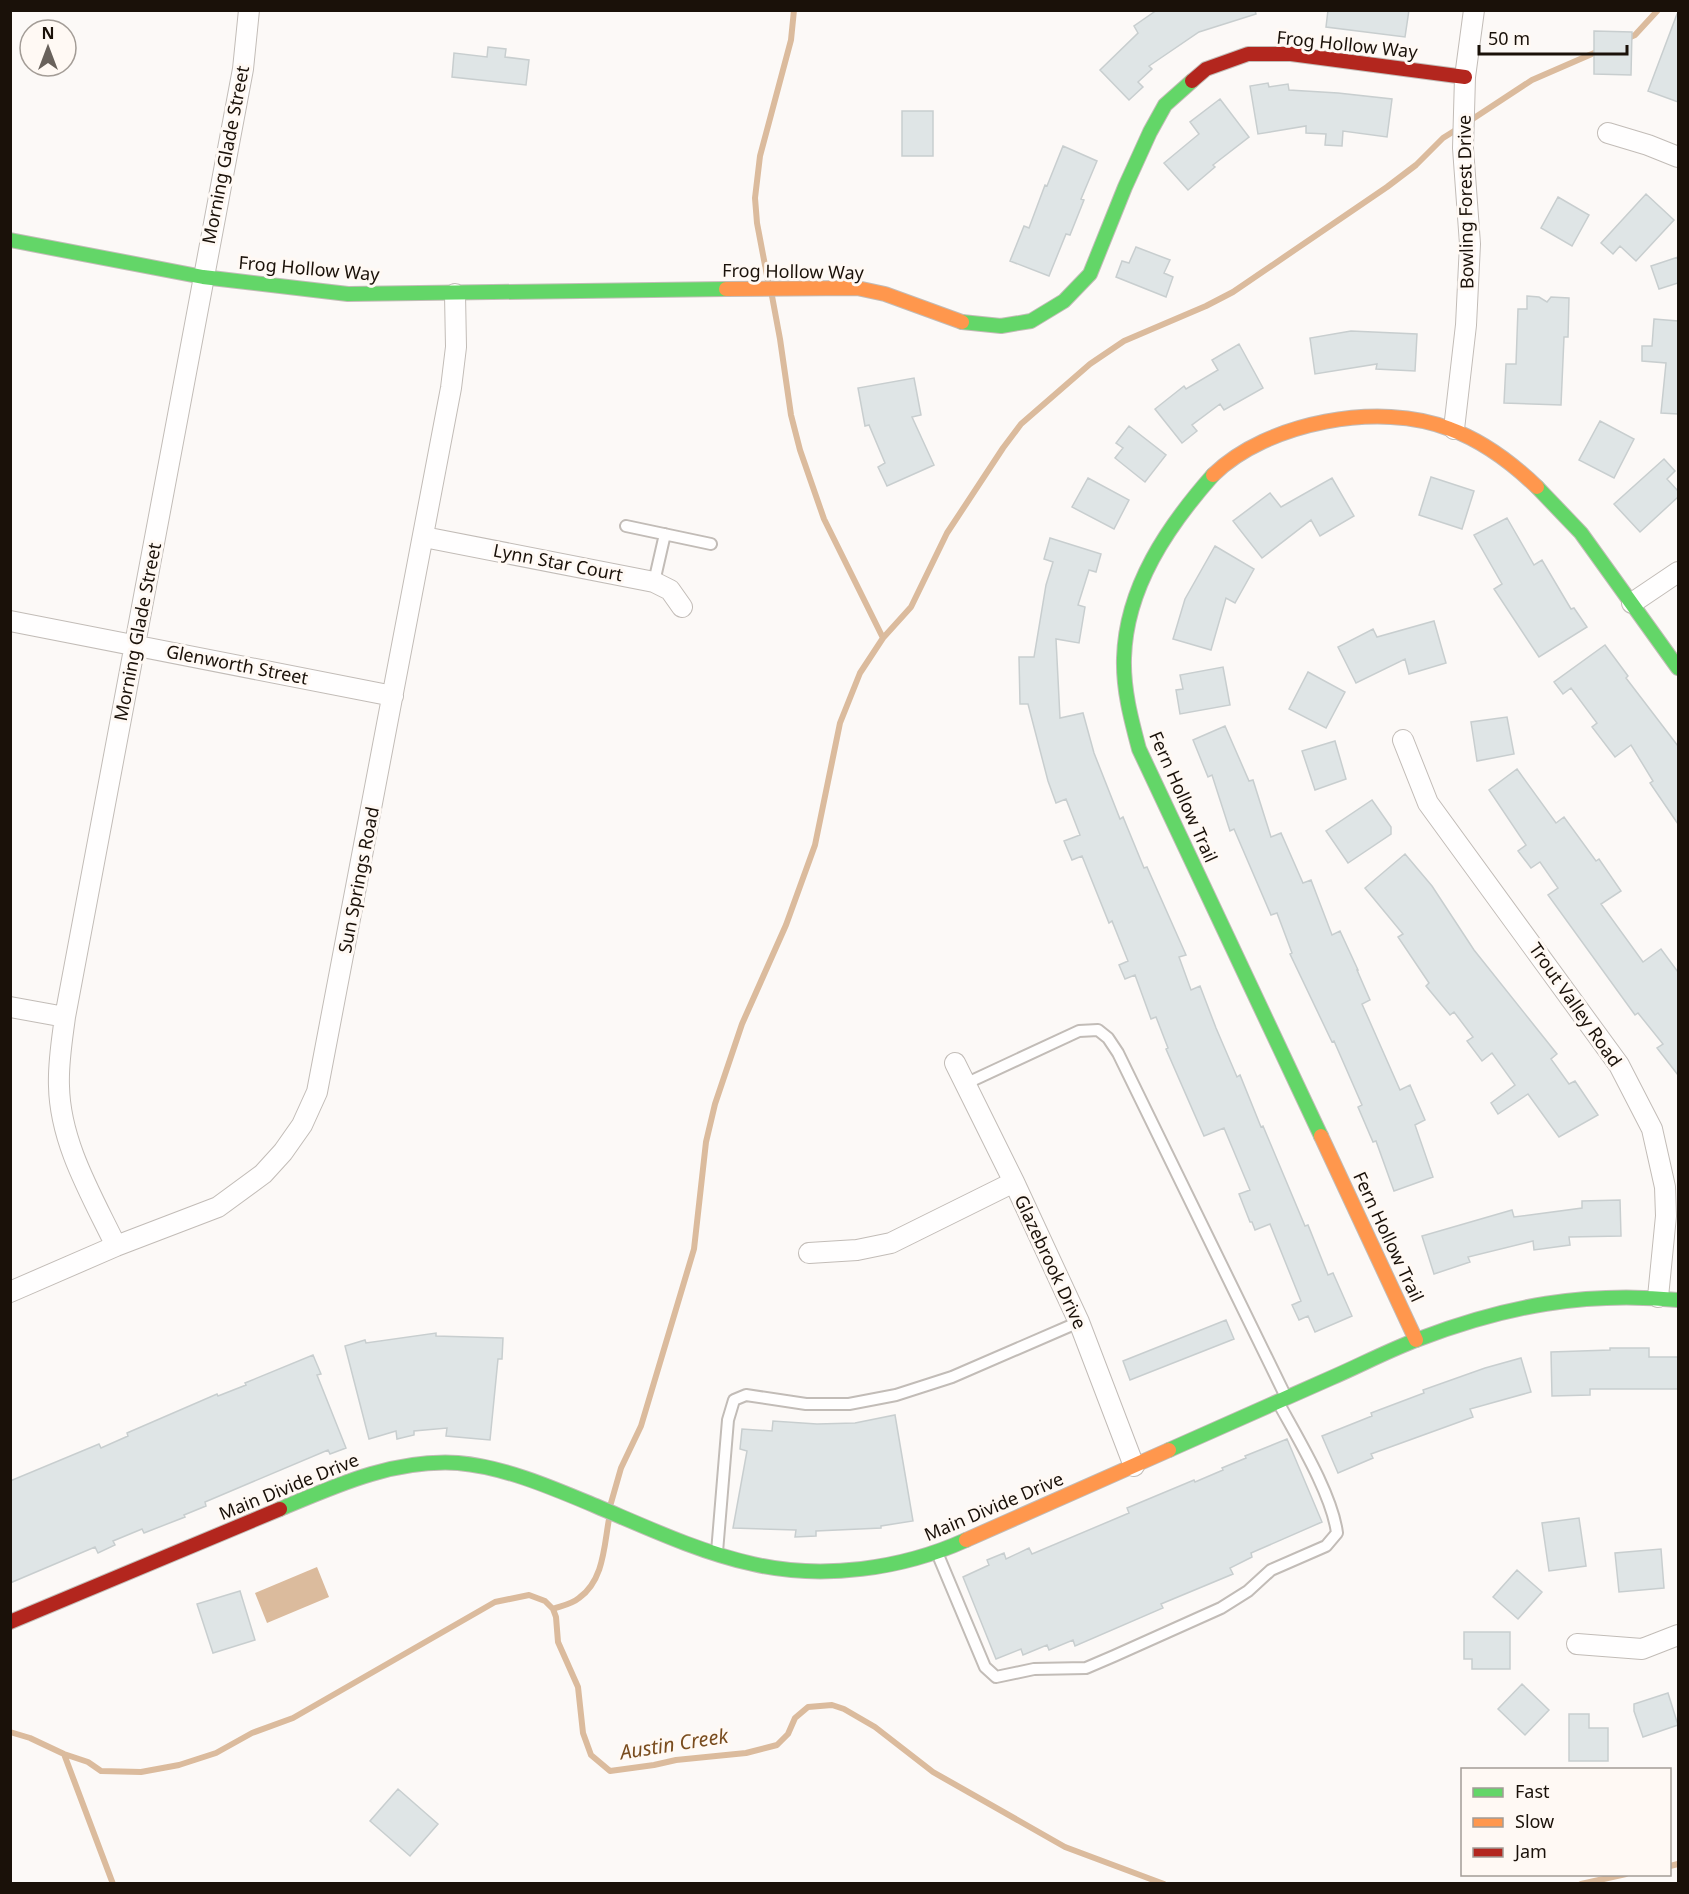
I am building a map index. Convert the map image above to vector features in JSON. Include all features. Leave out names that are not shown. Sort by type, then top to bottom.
[{"type":"street","name":"Morning Glade Street","points":[[116,1246],[76,1163],[65,1126],[58,1089],[59,1060],[65,1017],[243,69],[249,10]]},
{"type":"street","name":"Bowling Forest Drive","points":[[1454,429],[1466,325],[1470,244],[1463,148],[1465,77],[1474,10]]},
{"type":"street","name":"Frog Hollow Way","points":[[10,240],[203,277],[348,294],[857,288],[885,294],[967,324],[1001,326],[1031,321],[1064,301],[1090,274],[1150,132],[1165,105],[1206,69],[1248,54],[1291,54],[1465,77]]},
{"type":"street","points":[[1608,133],[1678,157]]},
{"type":"street","name":"Sun Springs Road","points":[[10,1292],[116,1246],[218,1207],[263,1174],[283,1152],[302,1125],[317,1092],[451,388],[456,347],[455,294]]},
{"type":"street","name":"Fern Hollow Trail","points":[[1416,1340],[1139,749],[1127,705],[1124,658],[1133,603],[1152,555],[1177,517],[1218,471],[1271,437],[1319,421],[1379,416],[1454,429],[1495,452],[1524,475],[1560,510],[1602,560],[1678,668]]},
{"type":"street","name":"Lynn Star Court","points":[[423,537],[654,582],[670,590],[681,607]]},
{"type":"street","points":[[1632,603],[1678,572]]},
{"type":"street","name":"Glenworth Street","points":[[10,621],[393,696]]},
{"type":"street","name":"Trout Valley Road","points":[[1403,740],[1428,802],[1619,1065],[1652,1130],[1665,1186],[1666,1216],[1658,1297]]},
{"type":"street","points":[[10,1007],[65,1017]]},
{"type":"street","name":"Glazebrook Drive","points":[[955,1063],[1014,1182],[1079,1322],[1134,1466]]},
{"type":"street","points":[[809,1252],[857,1250],[891,1243],[1014,1182]]},
{"type":"street","name":"Main Divide Drive","points":[[10,1622],[346,1481],[406,1466],[450,1463],[498,1470],[564,1492],[698,1549],[755,1564],[808,1572],[891,1565],[938,1553],[1416,1340],[1466,1320],[1564,1299],[1658,1297],[1678,1300]]},
{"type":"street","points":[[1577,1644],[1642,1649],[1678,1635]]},
{"type":"lane","points":[[626,526],[711,544]]},
{"type":"lane","points":[[654,582],[665,534]]},
{"type":"lane","points":[[938,1553],[985,1666],[996,1677],[1034,1670],[1086,1668],[1221,1608],[1248,1591],[1271,1570],[1326,1546],[1337,1533],[1335,1516],[1282,1400],[1118,1053],[1108,1038],[1098,1029],[1080,1030],[965,1084]]},
{"type":"lane","points":[[716,1554],[728,1420],[734,1400],[746,1395],[807,1404],[849,1404],[896,1395],[952,1377],[1079,1322]]},
{"type":"shaded area","points":[[317,1567],[329,1597],[267,1623],[255,1593]]},
{"type":"building","points":[[1157,10],[1255,10],[1256,14],[1199,32],[1149,66],[1152,69],[1138,82],[1143,87],[1129,100],[1100,70],[1138,33],[1134,26]]},
{"type":"building","points":[[1328,10],[1409,10],[1405,37],[1326,27]]},
{"type":"building","points":[[1678,14],[1678,102],[1648,91]]},
{"type":"building","points":[[1594,31],[1632,32],[1631,75],[1594,74]]},
{"type":"building","points":[[488,47],[506,49],[505,57],[529,60],[526,85],[452,77],[454,53],[487,57]]},
{"type":"building","points":[[1268,83],[1269,87],[1288,84],[1289,90],[1392,99],[1387,137],[1343,131],[1342,146],[1325,145],[1326,134],[1306,133],[1306,126],[1258,134],[1250,86]]},
{"type":"building","points":[[1220,99],[1249,137],[1213,165],[1215,167],[1188,190],[1164,163],[1199,134],[1190,122]]},
{"type":"building","points":[[902,111],[933,111],[933,156],[902,156]]},
{"type":"building","points":[[1063,146],[1097,161],[1081,199],[1084,200],[1070,235],[1066,234],[1049,276],[1010,261],[1024,226],[1029,228]]},
{"type":"building","points":[[1646,194],[1674,220],[1636,261],[1620,246],[1613,254],[1601,243]]},
{"type":"building","points":[[1558,197],[1589,215],[1572,246],[1541,228]]},
{"type":"building","points":[[1136,247],[1170,260],[1164,273],[1173,277],[1166,297],[1116,277],[1122,261],[1129,263]]},
{"type":"building","points":[[1678,257],[1678,283],[1659,289],[1651,266]]},
{"type":"building","points":[[1527,296],[1539,297],[1547,302],[1551,297],[1569,298],[1568,337],[1564,337],[1561,405],[1504,403],[1506,364],[1516,364],[1518,309],[1527,309]]},
{"type":"building","points":[[1654,319],[1678,321],[1678,414],[1661,413],[1666,363],[1642,361],[1642,346],[1652,346]]},
{"type":"building","points":[[1351,331],[1417,334],[1415,371],[1376,369],[1377,364],[1315,374],[1310,338]]},
{"type":"building","points":[[1239,344],[1263,388],[1224,410],[1220,404],[1192,425],[1197,431],[1182,443],[1155,409],[1184,386],[1186,389],[1218,370],[1212,360]]},
{"type":"building","points":[[914,378],[921,415],[912,417],[934,465],[887,486],[878,467],[885,463],[869,425],[865,426],[858,388]]},
{"type":"building","points":[[1600,421],[1634,439],[1614,478],[1579,460]]},
{"type":"building","points":[[1129,426],[1166,455],[1145,482],[1115,458],[1123,448],[1116,443]]},
{"type":"building","points":[[1664,459],[1675,471],[1667,479],[1678,491],[1678,497],[1640,532],[1614,504]]},
{"type":"building","points":[[1431,477],[1474,491],[1462,529],[1419,515]]},
{"type":"building","points":[[1088,478],[1129,500],[1114,529],[1072,507]]},
{"type":"building","points":[[1332,478],[1354,516],[1320,536],[1311,520],[1262,558],[1233,521],[1270,493],[1281,507]]},
{"type":"building","points":[[1507,518],[1534,565],[1542,560],[1571,609],[1574,608],[1587,627],[1539,657],[1494,589],[1502,584],[1474,535]]},
{"type":"building","points":[[1050,538],[1101,554],[1096,572],[1089,570],[1078,605],[1085,607],[1079,643],[1056,639],[1060,718],[1083,713],[1094,753],[1120,819],[1123,817],[1144,868],[1147,867],[1186,955],[1179,957],[1191,990],[1200,986],[1237,1077],[1240,1075],[1305,1226],[1308,1225],[1328,1275],[1333,1273],[1352,1316],[1315,1332],[1308,1316],[1299,1320],[1292,1305],[1301,1301],[1270,1224],[1255,1230],[1250,1222],[1239,1194],[1250,1190],[1224,1128],[1204,1136],[1166,1049],[1168,1048],[1156,1017],[1151,1019],[1135,975],[1125,979],[1119,965],[1128,961],[1112,921],[1109,923],[1082,856],[1072,860],[1064,841],[1080,835],[1066,799],[1056,803],[1028,704],[1020,704],[1019,657],[1034,657],[1046,585],[1053,562],[1044,559]]},
{"type":"building","points":[[1215,546],[1254,569],[1235,603],[1226,598],[1211,650],[1173,639],[1185,599]]},
{"type":"building","points":[[1434,621],[1446,663],[1409,674],[1405,659],[1356,683],[1338,647],[1373,629],[1377,637]]},
{"type":"building","points":[[1605,645],[1628,676],[1626,678],[1678,746],[1678,824],[1650,783],[1653,781],[1631,745],[1615,757],[1592,727],[1597,723],[1571,688],[1563,694],[1554,682]]},
{"type":"building","points":[[1223,667],[1230,705],[1180,714],[1176,690],[1183,689],[1180,675]]},
{"type":"building","points":[[1308,672],[1345,692],[1326,728],[1289,709]]},
{"type":"building","points":[[1507,717],[1514,754],[1477,761],[1471,722]]},
{"type":"building","points":[[1225,726],[1249,781],[1253,780],[1271,837],[1281,833],[1303,883],[1311,880],[1332,935],[1340,931],[1358,970],[1370,1000],[1362,1004],[1400,1090],[1410,1085],[1425,1120],[1415,1125],[1433,1177],[1394,1191],[1376,1141],[1373,1142],[1358,1107],[1362,1105],[1334,1041],[1332,1042],[1290,954],[1292,953],[1277,913],[1271,915],[1234,829],[1230,831],[1212,775],[1208,777],[1193,740]]},
{"type":"building","points":[[1335,741],[1346,779],[1315,790],[1302,751]]},
{"type":"building","points":[[1517,769],[1556,823],[1564,817],[1596,861],[1599,859],[1621,891],[1601,904],[1643,962],[1661,949],[1678,972],[1678,1075],[1657,1048],[1663,1044],[1638,1013],[1635,1015],[1548,895],[1558,888],[1540,862],[1531,868],[1518,851],[1526,845],[1489,790]]},
{"type":"building","points":[[1372,800],[1391,827],[1391,834],[1348,863],[1326,831]]},
{"type":"building","points":[[1405,854],[1432,886],[1474,950],[1557,1054],[1551,1059],[1569,1084],[1575,1081],[1598,1115],[1559,1137],[1528,1094],[1498,1114],[1491,1103],[1515,1085],[1492,1053],[1482,1061],[1467,1041],[1473,1037],[1454,1012],[1450,1015],[1426,986],[1429,983],[1398,937],[1403,934],[1365,888]]},
{"type":"building","points":[[1620,1200],[1621,1236],[1569,1237],[1570,1245],[1534,1250],[1533,1241],[1468,1257],[1470,1262],[1434,1274],[1422,1236],[1512,1210],[1514,1217],[1582,1208],[1582,1201]]},
{"type":"building","points":[[1226,1320],[1234,1339],[1130,1380],[1123,1361]]},
{"type":"building","points":[[436,1333],[436,1336],[503,1338],[502,1359],[498,1359],[490,1440],[446,1436],[447,1428],[414,1431],[414,1435],[397,1439],[396,1431],[369,1439],[345,1346],[365,1340],[366,1343]]},
{"type":"building","points":[[1610,1348],[1649,1348],[1649,1357],[1678,1357],[1678,1389],[1590,1389],[1590,1395],[1552,1396],[1551,1352],[1610,1350]]},
{"type":"building","points":[[313,1355],[321,1374],[317,1375],[346,1448],[330,1454],[328,1450],[205,1502],[206,1506],[184,1515],[185,1517],[144,1533],[142,1529],[113,1541],[115,1545],[98,1553],[95,1547],[10,1583],[10,1481],[99,1444],[101,1448],[128,1436],[127,1433]]},
{"type":"building","points":[[1521,1358],[1531,1392],[1470,1409],[1473,1417],[1371,1454],[1373,1458],[1338,1473],[1322,1436],[1372,1416],[1371,1413],[1424,1393],[1423,1390]]},
{"type":"building","points":[[895,1415],[913,1521],[881,1526],[881,1528],[816,1531],[816,1536],[795,1537],[796,1530],[733,1528],[747,1451],[740,1449],[742,1429],[772,1431],[773,1421],[817,1424],[855,1423]]},
{"type":"building","points":[[1287,1439],[1322,1522],[1251,1553],[1252,1557],[1230,1568],[1233,1574],[1161,1604],[1163,1608],[1075,1646],[1073,1640],[1049,1650],[1047,1645],[1023,1655],[1021,1649],[996,1659],[963,1577],[989,1565],[987,1560],[1004,1553],[1006,1559],[1029,1548],[1032,1554],[1129,1513],[1127,1508],[1223,1470],[1222,1468],[1246,1458],[1245,1456]]},
{"type":"building","points":[[1579,1518],[1586,1566],[1549,1571],[1542,1523]]},
{"type":"building","points":[[1661,1549],[1664,1588],[1619,1592],[1615,1553]]},
{"type":"building","points":[[1517,1570],[1542,1592],[1518,1619],[1493,1597]]},
{"type":"building","points":[[240,1591],[255,1640],[213,1653],[197,1604]]},
{"type":"building","points":[[1464,1632],[1510,1632],[1510,1669],[1472,1669],[1472,1659],[1464,1659]]},
{"type":"building","points":[[1522,1684],[1549,1710],[1525,1735],[1498,1709]]},
{"type":"building","points":[[1668,1693],[1678,1725],[1643,1737],[1634,1711],[1634,1704]]},
{"type":"building","points":[[1569,1714],[1589,1714],[1589,1728],[1608,1728],[1608,1761],[1569,1761]]},
{"type":"building","points":[[398,1789],[438,1824],[410,1856],[370,1821]]},
{"type":"waterway","points":[[768,281],[757,223],[755,198],[760,156],[791,40],[794,10]]},
{"type":"waterway","points":[[1626,39],[1635,35],[1658,10]]},
{"type":"waterway","points":[[1468,122],[1532,80],[1601,50]]},
{"type":"waterway","points":[[611,1503],[621,1468],[641,1426],[694,1249],[706,1142],[715,1104],[742,1024],[786,925],[815,845],[840,723],[860,673],[883,638],[911,607],[947,533],[1021,424],[1090,364],[1124,341],[1233,292],[1387,187],[1416,165],[1443,138],[1459,128]]},
{"type":"waterway","points":[[772,296],[791,415],[800,450],[824,519],[883,638]]},
{"type":"waterway","points":[[553,1609],[576,1600],[594,1582],[602,1562],[609,1519]]},
{"type":"waterway","name":"Austin Creek","points":[[10,1732],[88,1762],[101,1771],[141,1772],[179,1765],[216,1753],[252,1733],[293,1718],[495,1602],[529,1595],[545,1601],[553,1609],[558,1642],[578,1687],[583,1733],[591,1755],[610,1771],[676,1760],[746,1753],[777,1745],[788,1734],[795,1718],[808,1707],[832,1705],[844,1709],[875,1727],[933,1772],[1065,1847],[1164,1884]]},
{"type":"waterway","points":[[64,1754],[113,1884]]},
{"type":"waterway","name":"Austin Creek","points":[[1671,1866],[1678,1864]]},
{"type":"waterway","name":"Austin Creek","points":[[1581,1884],[1617,1876]]},
{"type":"traffic: fast","points":[[962,322],[1001,326],[1031,321],[1064,301],[1090,274],[1150,132],[1165,105],[1192,81]]},
{"type":"traffic: fast","points":[[10,240],[203,277],[348,294],[726,289]]},
{"type":"traffic: fast","points":[[1213,475],[1180,515],[1152,559],[1141,582],[1132,607],[1127,632],[1124,658],[1126,693],[1139,749],[1321,1136]]},
{"type":"traffic: fast","points":[[1537,487],[1581,533],[1678,668]]},
{"type":"traffic: fast","points":[[1169,1450],[1397,1348],[1451,1327],[1514,1310],[1578,1300],[1611,1298],[1678,1300]]},
{"type":"traffic: fast","points":[[280,1509],[344,1483],[389,1469],[411,1465],[458,1463],[476,1465],[528,1479],[693,1546],[733,1559],[780,1569],[834,1571],[889,1565],[966,1540]]},
{"type":"traffic: slow","points":[[726,289],[857,288],[885,294],[962,322]]},
{"type":"traffic: slow","points":[[1213,475],[1236,457],[1263,442],[1293,430],[1358,417],[1391,417],[1422,421],[1462,434],[1496,454],[1537,487]]},
{"type":"traffic: slow","points":[[1321,1136],[1416,1340]]},
{"type":"traffic: slow","points":[[966,1540],[1169,1450]]},
{"type":"traffic: jam","points":[[1192,81],[1206,69],[1248,54],[1291,54],[1465,77]]},
{"type":"traffic: jam","points":[[10,1622],[280,1509]]}]
